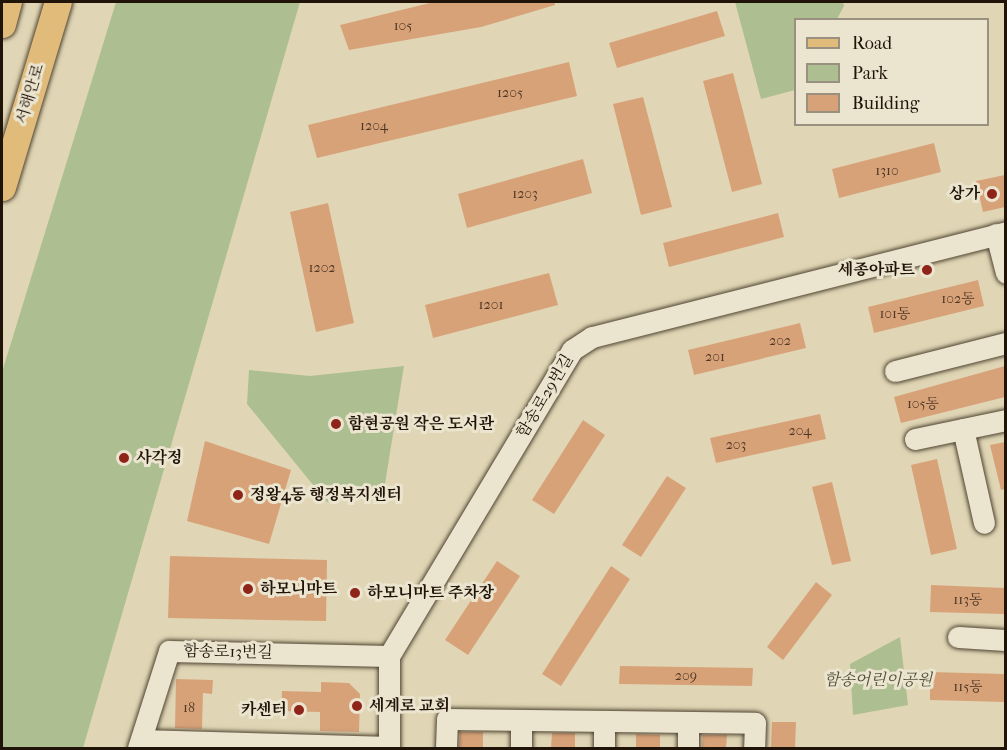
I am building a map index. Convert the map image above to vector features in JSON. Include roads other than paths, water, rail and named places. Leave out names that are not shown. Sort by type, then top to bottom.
[{"type":"main road","points":[[2,24],[8,2]]},
{"type":"main road","name":"서해안로","points":[[2,187],[58,2]]},
{"type":"street","points":[[1001,233],[1005,273]]},
{"type":"street","name":"함송로29번길","points":[[389,656],[572,350],[592,337],[1001,233]]},
{"type":"street","points":[[895,371],[1005,344]]},
{"type":"street","points":[[915,439],[1005,420]]},
{"type":"street","points":[[963,429],[984,524]]},
{"type":"street","points":[[958,637],[1005,640]]},
{"type":"street","name":"함송로13번길","points":[[140,744],[169,651],[389,656]]},
{"type":"street","points":[[140,744],[389,748],[389,656]]},
{"type":"street","points":[[446,748],[447,719],[755,723],[754,748]]},
{"type":"street","points":[[521,720],[521,748]]},
{"type":"street","points":[[604,721],[604,748]]},
{"type":"street","points":[[688,722],[688,748]]},
{"type":"place","name":"상가","points":[[992,194]]},
{"type":"place","name":"세종아파트","points":[[927,270]]},
{"type":"place","name":"함현공원 작은 도서관","points":[[336,424]]},
{"type":"place","name":"사각정","points":[[124,458]]},
{"type":"place","name":"정왕4동 행정복지센터","points":[[238,495]]},
{"type":"place","name":"하모니마트","points":[[248,589]]},
{"type":"place","name":"하모니마트 주차장","points":[[355,593]]},
{"type":"place","name":"세계로 교회","points":[[357,706]]},
{"type":"place","name":"카센터","points":[[299,710]]},
{"type":"park label","name":"함송어린이공원","points":[[878,680]]}]
